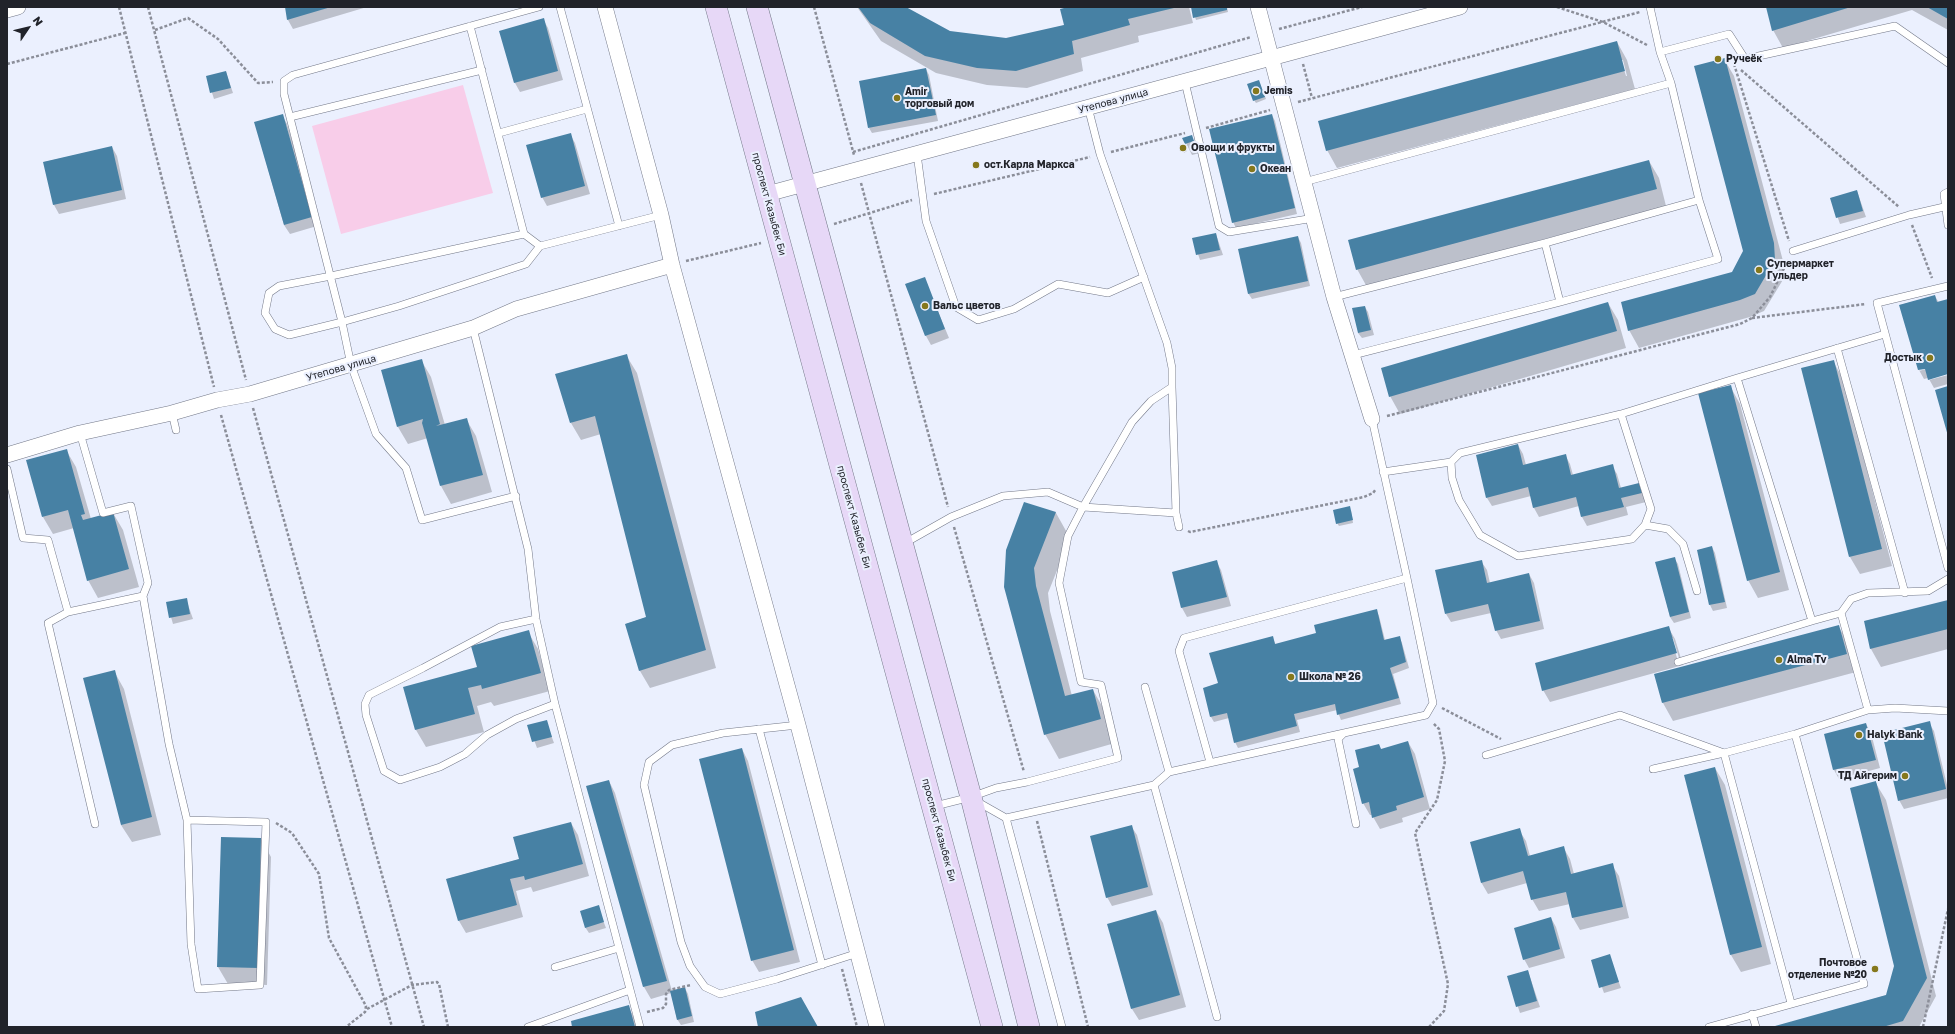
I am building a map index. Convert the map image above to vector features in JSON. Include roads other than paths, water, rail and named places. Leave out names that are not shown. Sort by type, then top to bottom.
[{"type":"street","points":[[7,10],[18,7]]},
{"type":"street","points":[[605,7],[672,265],[798,725],[877,1027]]},
{"type":"street","name":"проспект Казыбек Би","points":[[716,7],[992,1027]]},
{"type":"street","points":[[757,7],[971,798],[1029,1027]]},
{"type":"street","points":[[1258,7],[1334,297],[1372,419]]},
{"type":"street","name":"Утепова улица","points":[[767,194],[1460,7]]},
{"type":"street","name":"Утепова улица","points":[[7,455],[80,433],[172,413],[217,400],[250,394],[473,328],[516,309],[672,265]]},
{"type":"lane","points":[[516,496],[422,520],[406,468],[376,434],[351,365],[331,276],[284,94],[284,81],[293,75],[539,7]]},
{"type":"lane","points":[[560,7],[619,226]]},
{"type":"lane","points":[[1353,356],[1560,302],[1718,258],[1699,200],[1671,83],[1660,52],[1650,8]]},
{"type":"lane","points":[[470,26],[524,234],[540,246]]},
{"type":"lane","points":[[1660,52],[1729,34],[1745,59],[1894,26],[1948,63]]},
{"type":"lane","points":[[290,117],[482,70]]},
{"type":"lane","points":[[1185,82],[1219,226],[1229,232],[1314,218]]},
{"type":"lane","points":[[1304,182],[1671,83]]},
{"type":"lane","points":[[1088,107],[1100,154],[1167,344],[1172,387],[1176,513],[1179,527]]},
{"type":"lane","points":[[499,133],[587,109]]},
{"type":"lane","points":[[917,154],[926,221],[956,307],[978,320],[1014,309],[1058,284],[1108,293],[1144,277]]},
{"type":"lane","points":[[1948,192],[1944,194],[1944,207],[1948,225]]},
{"type":"lane","points":[[1334,297],[1545,243],[1699,200]]},
{"type":"lane","points":[[1793,251],[1909,215],[1944,207]]},
{"type":"lane","points":[[524,234],[279,286],[269,293],[265,313],[275,329],[289,335],[342,322],[398,306],[526,264],[540,246],[660,215]]},
{"type":"lane","points":[[1545,243],[1560,302]]},
{"type":"lane","points":[[1948,286],[1936,287],[1878,303],[1948,568]]},
{"type":"lane","points":[[473,328],[528,549],[536,619],[554,704],[640,1027]]},
{"type":"lane","points":[[1384,472],[1451,462],[1460,453],[1621,414],[1885,334]]},
{"type":"lane","points":[[1837,348],[1905,593]]},
{"type":"lane","points":[[1737,378],[1812,621]]},
{"type":"lane","points":[[932,807],[971,798],[996,788],[1027,782],[1118,758],[1101,685],[1081,682],[1059,583],[1068,536],[1132,422],[1151,401],[1172,387]]},
{"type":"lane","points":[[172,413],[176,430]]},
{"type":"lane","points":[[1451,462],[1452,478],[1459,500],[1480,535],[1518,556],[1632,539],[1645,525],[1651,509],[1621,414]]},
{"type":"lane","points":[[971,798],[1006,818],[1154,785],[1169,772],[1426,715],[1433,702],[1372,419]]},
{"type":"lane","points":[[80,433],[103,512],[132,506],[148,583],[143,596],[169,744],[187,820],[191,944],[198,989],[260,985],[266,822],[187,820]]},
{"type":"lane","points":[[7,470],[23,538],[48,540],[68,612]]},
{"type":"lane","points":[[902,544],[951,517],[1003,496],[1048,492],[1083,507],[1176,513]]},
{"type":"lane","points":[[1645,525],[1668,529],[1683,544],[1697,590]]},
{"type":"lane","points":[[1210,762],[1179,651],[1184,638],[1407,578]]},
{"type":"lane","points":[[1678,662],[1841,613],[1851,599],[1868,593],[1905,593],[1928,591],[1948,579]]},
{"type":"lane","points":[[95,824],[48,623],[68,612],[143,596]]},
{"type":"lane","points":[[1841,613],[1868,710]]},
{"type":"lane","points":[[536,619],[500,627],[369,695],[365,704],[366,715],[384,771],[400,780],[440,767],[465,754],[487,735],[516,719],[554,704]]},
{"type":"lane","points":[[1145,687],[1169,772]]},
{"type":"lane","points":[[1653,769],[1795,734],[1868,710],[1894,708],[1948,711]]},
{"type":"lane","points":[[1486,755],[1620,715],[1724,752]]},
{"type":"lane","points":[[798,725],[723,733],[672,745],[649,762],[644,785],[681,942],[690,966],[702,983],[705,987],[720,994],[822,965],[858,953]]},
{"type":"lane","points":[[759,729],[822,965]]},
{"type":"lane","points":[[1344,733],[1338,740],[1356,824]]},
{"type":"lane","points":[[1709,1027],[1791,1003],[1864,984],[1795,734]]},
{"type":"lane","points":[[1724,752],[1791,1003]]},
{"type":"lane","points":[[1154,785],[1216,1017]]},
{"type":"lane","points":[[1006,818],[1062,1027]]},
{"type":"lane","points":[[555,967],[619,948]]},
{"type":"lane","points":[[528,1027],[630,990]]},
{"type":"lane","points":[[1752,1014],[1756,1027]]},
{"type":"place","name":"Ручеёк","points":[[1718,59]]},
{"type":"place","name":"Jemis","points":[[1256,91]]},
{"type":"place","name":"Amir торговый дом","points":[[897,98]]},
{"type":"place","name":"Овощи и фрукты","points":[[1183,148]]},
{"type":"place","name":"ост.Карла Маркса","points":[[976,165]]},
{"type":"place","name":"Океан","points":[[1252,169]]},
{"type":"place","name":"Супермаркет Гульдер","points":[[1759,270]]},
{"type":"place","name":"Вальс цветов","points":[[925,306]]},
{"type":"place","name":"Достык","points":[[1930,358]]},
{"type":"place","name":"Alma Tv","points":[[1779,660]]},
{"type":"place","name":"Школа № 26","points":[[1291,677]]},
{"type":"place","name":"Halyk Bank","points":[[1859,735]]},
{"type":"place","name":"ТД Айгерим","points":[[1905,776]]},
{"type":"place","name":"Почтовое отделение №20","points":[[1875,969]]}]
